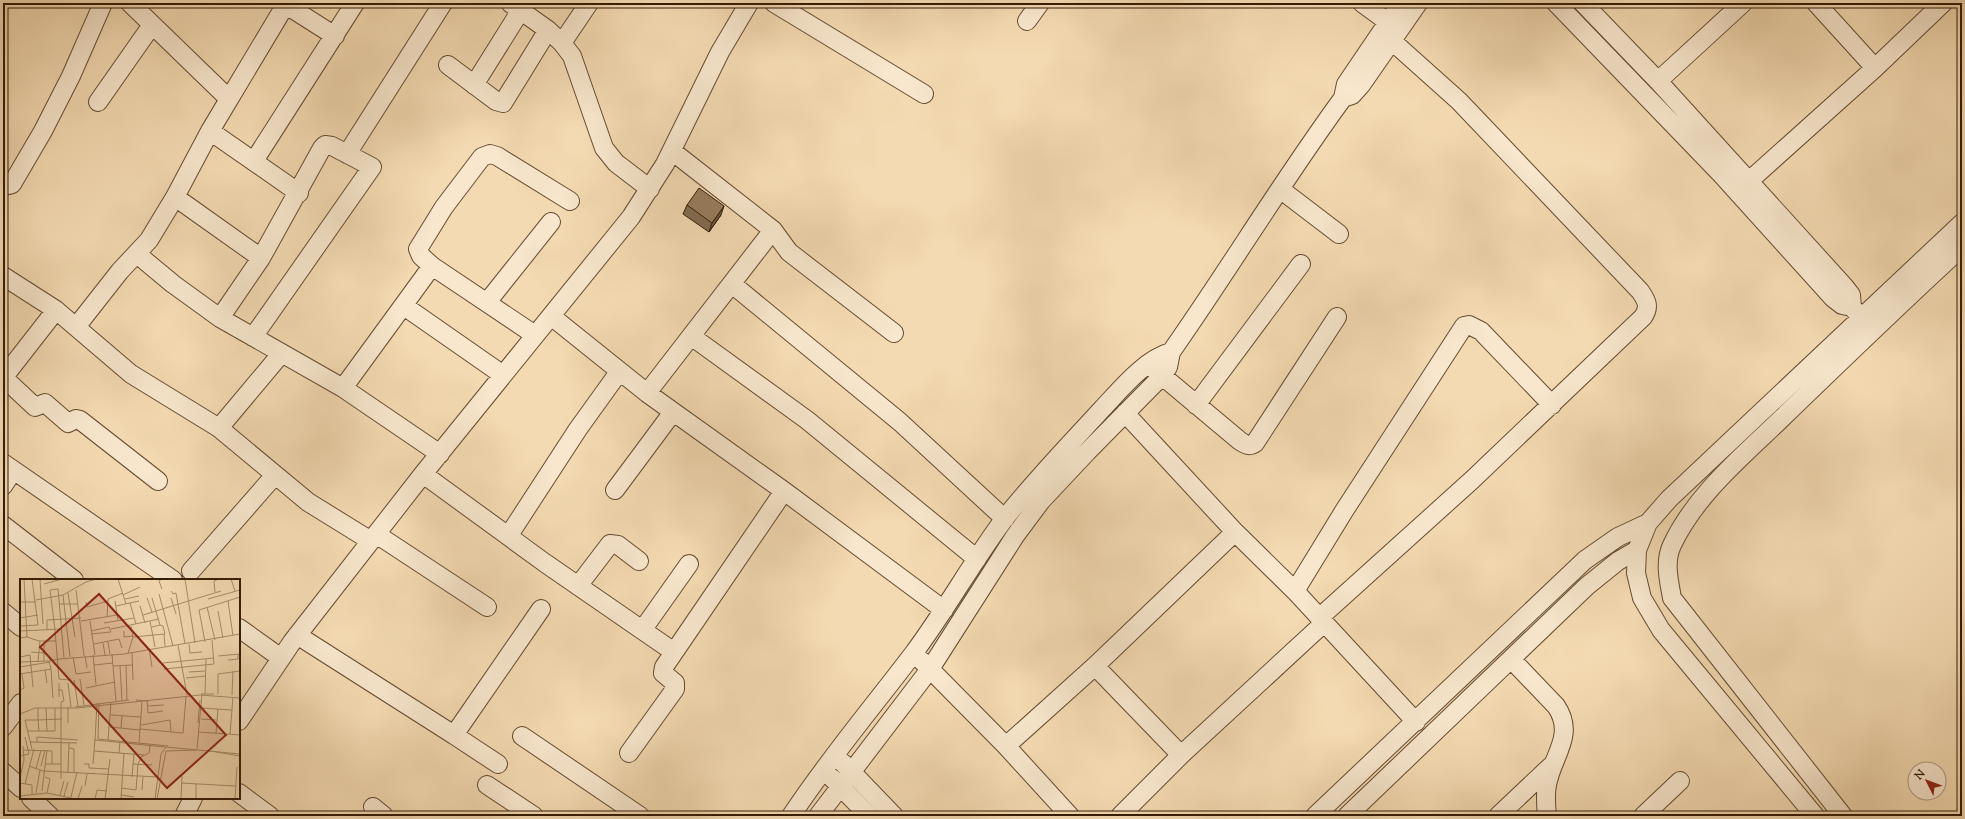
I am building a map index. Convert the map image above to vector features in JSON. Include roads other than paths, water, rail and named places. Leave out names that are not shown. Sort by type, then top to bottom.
[{"type":"street","points":[[3,182],[9,185],[14,181],[43,131],[71,76],[103,3]]},
{"type":"street","points":[[130,3],[229,99]]},
{"type":"street","points":[[254,161],[355,3]]},
{"type":"street","points":[[347,154],[443,3]]},
{"type":"street","points":[[562,43],[589,3]]},
{"type":"street","points":[[241,714],[297,635],[423,474],[631,217],[650,189],[672,151],[720,52],[749,3]]},
{"type":"street","points":[[774,3],[924,94]]},
{"type":"street","points":[[1027,21],[1040,3]]},
{"type":"street","points":[[1362,3],[1388,22]]},
{"type":"street","points":[[1343,98],[1344,89],[1348,81],[1401,3]]},
{"type":"street","points":[[1080,445],[1125,413],[1162,376],[1168,367],[1171,352],[1237,256],[1305,151],[1343,98],[1357,90],[1418,3]]},
{"type":"street","points":[[1556,3],[1721,174],[1833,298],[1862,318]]},
{"type":"street","points":[[1583,3],[1658,81],[1844,286],[1851,295],[1862,318]]},
{"type":"street","points":[[1658,81],[1743,3]]},
{"type":"street","points":[[1816,3],[1875,68]]},
{"type":"street","points":[[1749,181],[1875,68],[1943,3]]},
{"type":"street","points":[[76,327],[120,271],[150,240],[210,131],[284,4],[335,36]]},
{"type":"street","points":[[474,85],[515,7],[548,30],[562,43],[572,56],[578,69],[607,153],[616,163],[650,189]]},
{"type":"street","points":[[98,102],[152,25]]},
{"type":"street","points":[[448,65],[496,101],[503,103],[548,30]]},
{"type":"street","points":[[1120,816],[1321,620],[1552,405],[1648,311],[1647,304],[1640,291],[1586,233],[1464,106],[1392,41]]},
{"type":"street","points":[[210,131],[299,193]]},
{"type":"street","points":[[220,318],[261,258],[325,146],[332,146],[372,167],[253,337]]},
{"type":"street","points":[[672,151],[773,230],[789,252],[894,333]]},
{"type":"street","points":[[535,335],[488,302],[432,266],[419,254],[418,249],[444,207],[477,163],[486,154],[497,156],[570,201]]},
{"type":"street","points":[[1280,189],[1339,234]]},
{"type":"street","points":[[175,197],[261,258]]},
{"type":"street","points":[[488,302],[551,222]]},
{"type":"street","points":[[1815,816],[1661,630],[1642,598],[1636,573],[1637,550],[1648,523],[1669,499],[1962,223]]},
{"type":"street","points":[[647,393],[773,230]]},
{"type":"street","points":[[1843,816],[1672,598],[1667,570],[1671,546],[1686,520],[1712,487],[1862,318],[1962,247]]},
{"type":"street","points":[[137,254],[173,284],[220,318],[343,388],[440,454]]},
{"type":"street","points":[[1196,405],[1301,264]]},
{"type":"street","points":[[343,388],[432,266]]},
{"type":"street","points":[[3,276],[56,310],[131,374],[219,428],[308,502],[374,537],[487,607]]},
{"type":"street","points":[[732,284],[900,422],[1005,519]]},
{"type":"street","points":[[404,306],[503,375]]},
{"type":"street","points":[[56,310],[3,378],[35,407],[45,403],[68,423],[76,419],[80,420],[158,481]]},
{"type":"street","points":[[551,316],[647,393],[784,491],[944,610]]},
{"type":"street","points":[[1148,364],[1244,444],[1252,445],[1255,443],[1337,317]]},
{"type":"street","points":[[1295,591],[1344,510],[1464,326],[1469,325],[1481,331],[1552,405]]},
{"type":"street","points":[[691,336],[807,420],[977,559]]},
{"type":"street","points":[[791,816],[834,754],[914,653],[1005,519],[1053,474],[1080,445],[1148,364],[1155,358],[1171,352]]},
{"type":"street","points":[[219,428],[282,354]]},
{"type":"street","points":[[509,535],[578,429],[620,372]]},
{"type":"street","points":[[615,490],[673,412]]},
{"type":"street","points":[[1125,413],[1235,532],[1295,591],[1416,722]]},
{"type":"street","points":[[3,486],[8,467],[172,579]]},
{"type":"street","points":[[423,474],[509,535],[544,563],[643,629],[674,652]]},
{"type":"street","points":[[818,816],[930,669],[1053,474]]},
{"type":"street","points":[[191,571],[274,475]]},
{"type":"street","points":[[629,753],[674,689],[675,683],[663,673],[664,667],[784,491]]},
{"type":"street","points":[[1315,816],[1416,722],[1585,560],[1618,537],[1648,523]]},
{"type":"street","points":[[4,529],[73,579]]},
{"type":"street","points":[[1006,746],[1095,666],[1235,532]]},
{"type":"street","points":[[578,586],[610,544],[618,545],[639,561]]},
{"type":"street","points":[[1347,816],[1604,572],[1618,561],[1637,550]]},
{"type":"street","points":[[643,629],[689,564]]},
{"type":"street","points":[[454,735],[541,609]]},
{"type":"street","points":[[3,612],[20,626]]},
{"type":"street","points":[[240,629],[281,658]]},
{"type":"street","points":[[297,635],[498,764]]},
{"type":"street","points":[[914,653],[1006,746],[1070,816]]},
{"type":"street","points":[[1511,659],[1561,714],[1564,724],[1564,736],[1561,747],[1552,765],[1546,786],[1547,816]]},
{"type":"street","points":[[1095,666],[1181,755]]},
{"type":"street","points":[[3,727],[20,703]]},
{"type":"street","points":[[522,736],[640,816]]},
{"type":"street","points":[[834,754],[894,816]]},
{"type":"street","points":[[1498,816],[1552,765]]},
{"type":"street","points":[[824,769],[869,816]]},
{"type":"street","points":[[3,772],[20,787]]},
{"type":"street","points":[[1643,816],[1680,781]]},
{"type":"street","points":[[487,785],[534,816]]},
{"type":"street","points":[[240,794],[270,816]]},
{"type":"street","points":[[32,799],[50,816]]},
{"type":"street","points":[[184,816],[192,799]]}]
